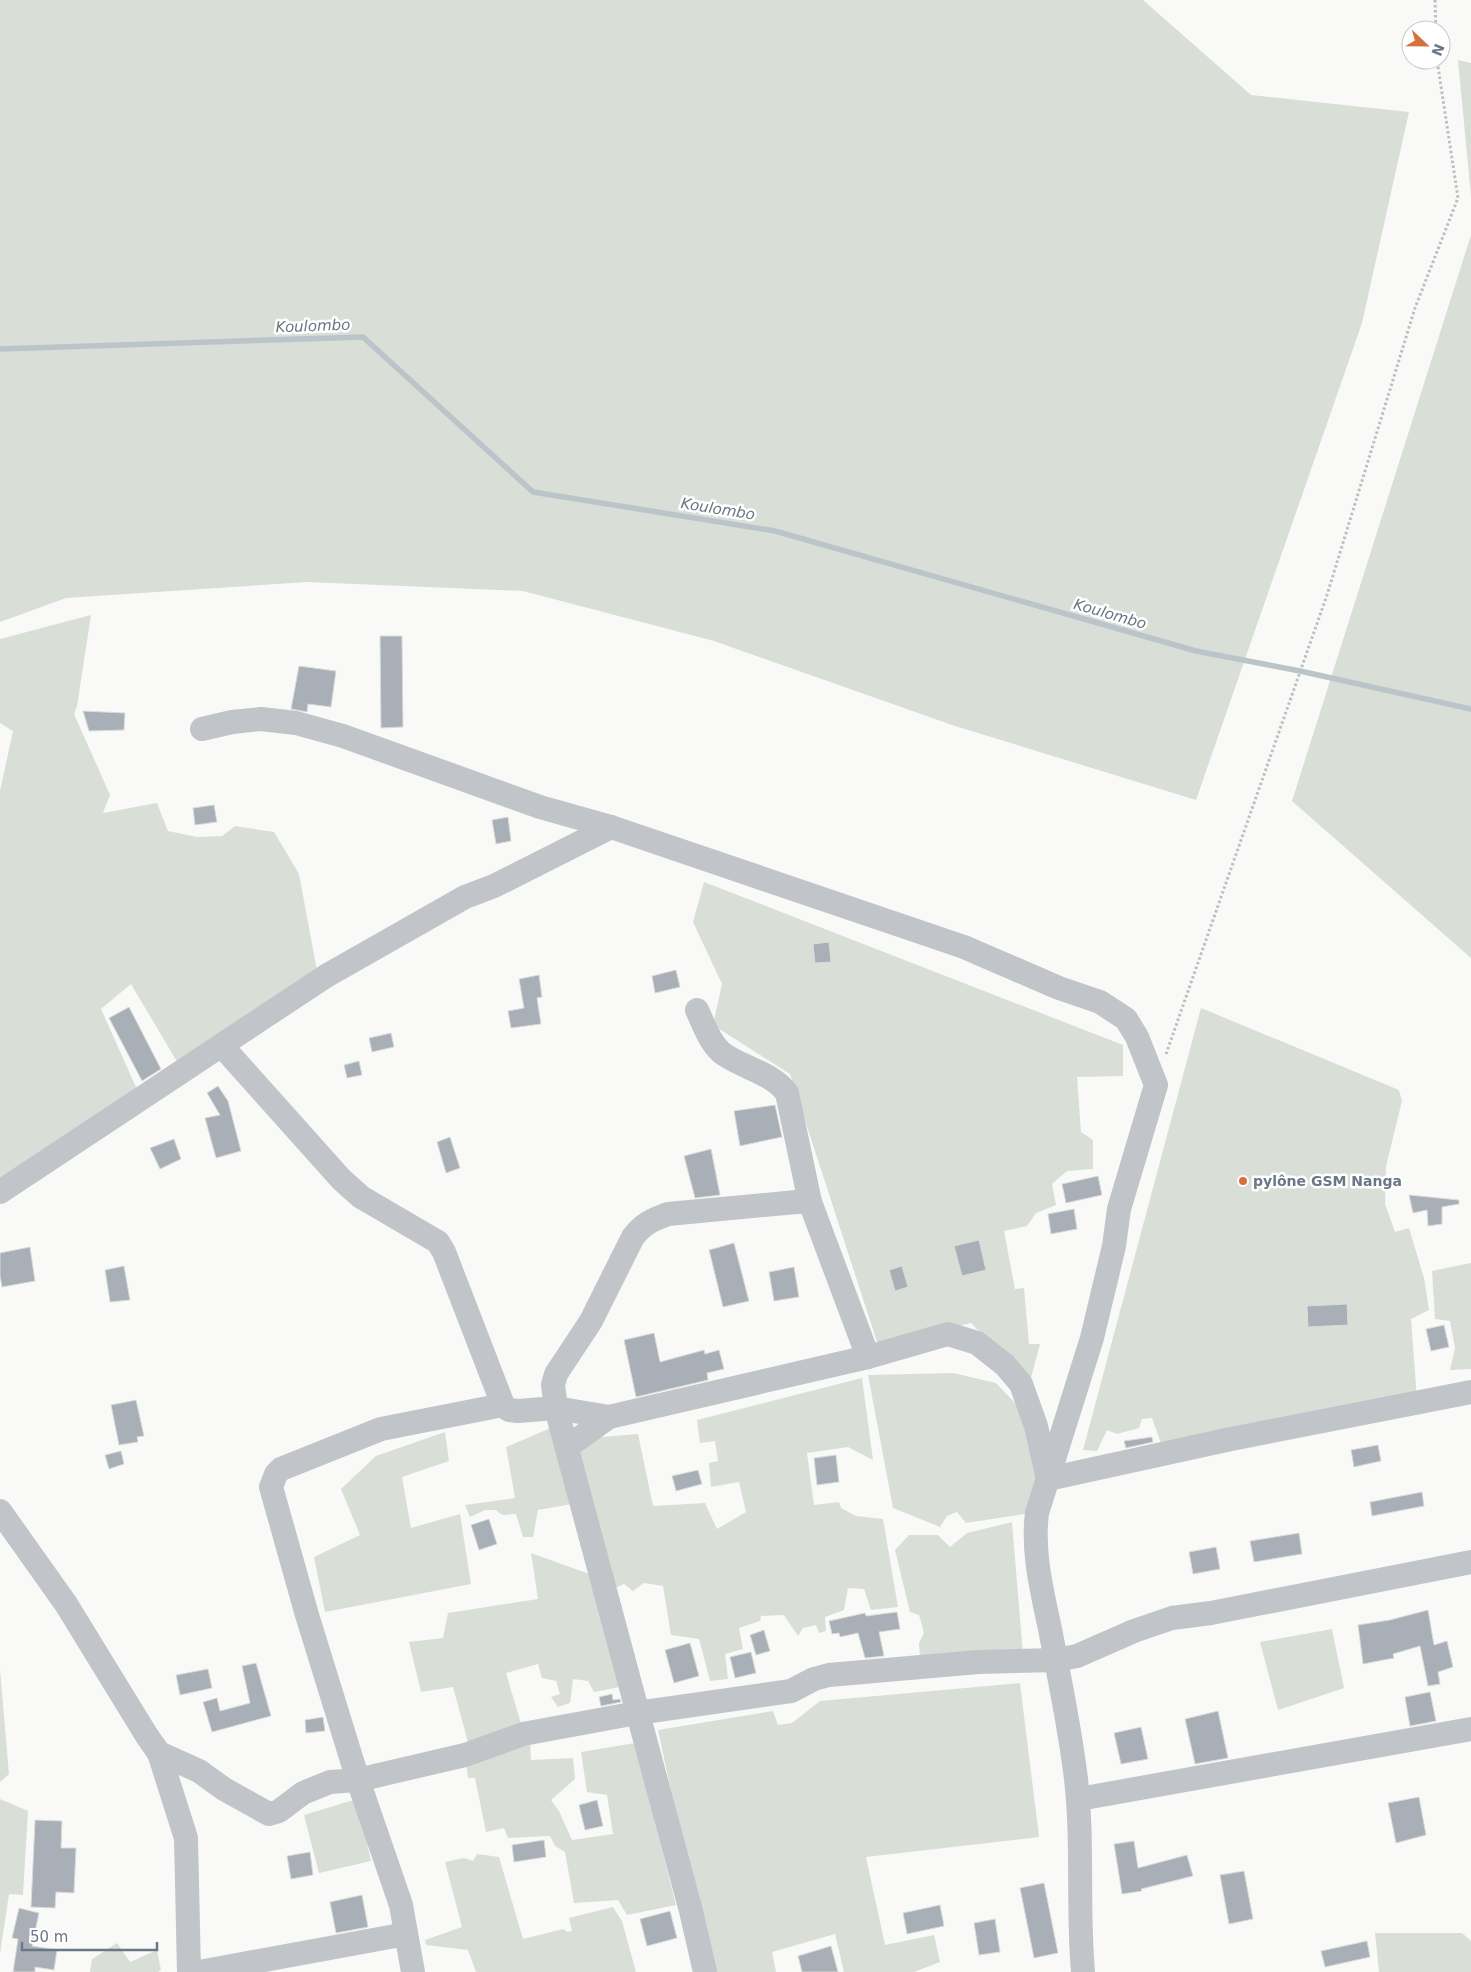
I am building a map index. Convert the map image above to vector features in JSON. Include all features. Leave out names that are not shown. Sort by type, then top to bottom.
[{"type":"street","points":[[202,729],[232,722],[261,720],[296,724],[343,736],[540,807],[611,827],[964,947],[1059,988],[1100,1002],[1126,1019],[1137,1037],[1156,1085],[1118,1209],[1114,1246],[1092,1338],[1037,1513],[1035,1540],[1079,1798],[1083,1972]]},
{"type":"street","points":[[0,1192],[356,958],[465,897],[494,886],[611,827]]},
{"type":"street","points":[[697,1010],[712,1040],[724,1054],[769,1077],[780,1084],[787,1093],[810,1202],[868,1357]]},
{"type":"street","points":[[222,1046],[341,1179],[361,1197],[438,1242],[444,1252],[504,1406],[509,1410],[518,1412],[556,1408],[609,1417]]},
{"type":"street","points":[[705,1972],[691,1911],[556,1408],[553,1385],[556,1374],[591,1321],[633,1237],[641,1226],[668,1214],[810,1202]]},
{"type":"street","points":[[567,1447],[609,1417],[868,1357],[948,1334],[978,1344],[1004,1365],[1021,1384],[1036,1426],[1048,1479]]},
{"type":"street","points":[[1048,1479],[1231,1439],[1471,1392]]},
{"type":"street","points":[[413,1972],[401,1905],[358,1780],[307,1615],[271,1487],[272,1481],[281,1469],[381,1429],[504,1406]]},
{"type":"street","points":[[0,1511],[66,1604],[146,1736],[159,1753],[186,1838],[189,1972]]},
{"type":"street","points":[[159,1753],[199,1772],[224,1789],[269,1814],[279,1811],[303,1793],[317,1786],[330,1782],[358,1780],[465,1755],[523,1734],[637,1713],[791,1691],[814,1678],[828,1675],[987,1662],[1056,1660],[1077,1656],[1134,1631],[1172,1618],[1220,1611],[1471,1562]]},
{"type":"street","points":[[1079,1798],[1471,1729]]},
{"type":"street","points":[[199,1972],[406,1934]]},
{"type":"path","points":[[1435,0],[1436,20]]},
{"type":"path","points":[[1156,1085],[1327,595],[1415,308],[1458,198],[1439,70]]},
{"type":"shaded area","points":[[0,0],[1143,0],[1251,95],[1409,112],[1362,323],[1196,800],[955,726],[714,641],[523,591],[308,582],[66,598],[0,622]]},
{"type":"shaded area","points":[[1458,60],[1471,63],[1471,196]]},
{"type":"shaded area","points":[[1471,235],[1471,958],[1292,801]]},
{"type":"shaded area","points":[[91,615],[77,706],[74,714],[110,795],[103,813],[157,803],[168,831],[197,837],[222,836],[235,826],[274,832],[299,874],[318,976],[179,1065],[131,984],[101,1009],[140,1096],[0,1187],[0,791],[13,731],[0,723],[0,639]]},
{"type":"shaded area","points":[[704,882],[1123,1045],[1123,1076],[1077,1077],[1081,1132],[1093,1140],[1093,1169],[1067,1171],[1052,1184],[1056,1205],[1036,1213],[1027,1226],[1004,1231],[1015,1289],[1024,1288],[1029,1344],[1040,1344],[1029,1385],[971,1323],[878,1345],[790,1074],[713,1025],[722,984],[693,922]]},
{"type":"shaded area","points":[[1201,1008],[1399,1090],[1402,1101],[1386,1166],[1385,1204],[1395,1232],[1409,1228],[1424,1278],[1429,1310],[1411,1319],[1417,1400],[1163,1449],[1152,1418],[1142,1419],[1139,1428],[1117,1434],[1107,1430],[1097,1451],[1083,1450]]},
{"type":"shaded area","points":[[1471,1263],[1471,1369],[1450,1370],[1455,1348],[1450,1321],[1435,1319],[1432,1271]]},
{"type":"shaded area","points":[[953,1373],[996,1383],[1029,1418],[1039,1466],[1031,1513],[966,1523],[957,1512],[947,1516],[940,1527],[893,1508],[868,1375]]},
{"type":"shaded area","points":[[862,1378],[873,1460],[848,1447],[807,1453],[814,1505],[839,1502],[841,1508],[856,1516],[883,1519],[898,1607],[871,1610],[864,1589],[848,1588],[844,1610],[825,1617],[826,1631],[819,1633],[816,1625],[803,1628],[798,1636],[784,1615],[761,1616],[760,1621],[739,1628],[743,1649],[725,1654],[728,1679],[710,1681],[699,1639],[671,1635],[663,1586],[644,1583],[633,1591],[624,1584],[612,1589],[574,1450],[589,1438],[638,1434],[653,1506],[705,1503],[717,1529],[746,1512],[739,1482],[711,1487],[709,1463],[718,1461],[715,1441],[700,1443],[697,1420]]},
{"type":"shaded area","points":[[553,1427],[572,1504],[538,1510],[533,1537],[523,1537],[516,1514],[502,1515],[496,1510],[485,1510],[470,1517],[465,1505],[515,1498],[506,1447]]},
{"type":"shaded area","points":[[445,1432],[449,1461],[402,1477],[411,1528],[460,1514],[471,1584],[325,1612],[314,1557],[360,1535],[341,1489],[376,1456]]},
{"type":"shaded area","points":[[1012,1522],[1023,1654],[920,1659],[919,1643],[924,1633],[919,1615],[910,1612],[895,1550],[909,1535],[938,1535],[950,1547],[967,1533]]},
{"type":"shaded area","points":[[531,1553],[592,1575],[625,1686],[594,1692],[588,1681],[573,1679],[570,1703],[558,1707],[551,1697],[560,1694],[556,1681],[542,1678],[538,1664],[506,1673],[522,1727],[469,1746],[453,1687],[421,1692],[409,1642],[443,1638],[448,1613],[538,1599]]},
{"type":"shaded area","points":[[1332,1629],[1344,1688],[1278,1710],[1260,1642]]},
{"type":"shaded area","points":[[0,1669],[9,1774],[0,1782]]},
{"type":"shaded area","points":[[1020,1683],[1039,1837],[866,1857],[885,1945],[934,1935],[940,1962],[914,1972],[844,1972],[835,1934],[772,1952],[776,1972],[710,1972],[658,1730],[773,1711],[778,1725],[792,1723],[820,1701]]},
{"type":"shaded area","points":[[530,1740],[531,1760],[573,1758],[575,1779],[551,1800],[559,1811],[572,1840],[613,1834],[607,1795],[587,1792],[581,1752],[635,1743],[676,1905],[627,1915],[618,1900],[574,1903],[565,1852],[555,1846],[550,1836],[508,1838],[504,1828],[486,1832],[475,1778],[468,1778],[466,1761]]},
{"type":"shaded area","points":[[0,1799],[28,1811],[23,1895],[9,1894],[0,1954]]},
{"type":"shaded area","points":[[357,1799],[371,1861],[319,1873],[304,1815]]},
{"type":"shaded area","points":[[477,1854],[499,1857],[523,1939],[563,1929],[568,1932],[572,1931],[569,1918],[613,1907],[622,1921],[636,1972],[476,1972],[468,1950],[426,1945],[425,1940],[462,1927],[445,1862],[464,1858],[473,1861]]},
{"type":"shaded area","points":[[1375,1933],[1462,1933],[1471,1941],[1471,1972],[1379,1972]]},
{"type":"shaded area","points":[[117,1943],[130,1962],[157,1950],[161,1970],[158,1972],[90,1972],[92,1959]]},
{"type":"building","points":[[380,636],[402,636],[403,727],[381,728]]},
{"type":"building","points":[[299,666],[336,671],[331,707],[308,704],[307,712],[291,709]]},
{"type":"building","points":[[83,711],[125,713],[124,730],[89,731]]},
{"type":"building","points":[[214,805],[217,822],[195,825],[193,808]]},
{"type":"building","points":[[508,817],[511,841],[496,844],[492,820]]},
{"type":"building","points":[[829,942],[831,962],[815,963],[813,944]]},
{"type":"building","points":[[676,970],[680,987],[655,993],[652,976]]},
{"type":"building","points":[[539,975],[542,997],[537,998],[541,1024],[511,1028],[508,1011],[524,1008],[519,979]]},
{"type":"building","points":[[129,1007],[161,1069],[142,1081],[109,1018]]},
{"type":"building","points":[[391,1033],[394,1047],[372,1052],[369,1038]]},
{"type":"building","points":[[359,1061],[362,1075],[347,1078],[344,1065]]},
{"type":"building","points":[[218,1086],[228,1101],[241,1151],[216,1158],[205,1118],[220,1115],[207,1093]]},
{"type":"building","points":[[775,1105],[782,1137],[740,1146],[734,1111]]},
{"type":"building","points":[[450,1137],[460,1168],[446,1173],[437,1142]]},
{"type":"building","points":[[174,1139],[181,1159],[160,1169],[150,1148]]},
{"type":"building","points":[[711,1149],[720,1195],[695,1198],[684,1156]]},
{"type":"building","points":[[1098,1176],[1102,1195],[1066,1203],[1062,1184]]},
{"type":"building","points":[[1409,1195],[1459,1200],[1459,1204],[1442,1207],[1442,1224],[1428,1226],[1427,1210],[1413,1213]]},
{"type":"building","points":[[1074,1209],[1077,1229],[1051,1234],[1048,1214]]},
{"type":"building","points":[[979,1240],[986,1270],[962,1276],[954,1246]]},
{"type":"building","points":[[734,1243],[749,1301],[723,1307],[709,1250]]},
{"type":"building","points":[[30,1247],[35,1281],[2,1287],[0,1253]]},
{"type":"building","points":[[124,1266],[130,1300],[110,1302],[105,1270]]},
{"type":"building","points":[[902,1266],[908,1287],[895,1291],[889,1270]]},
{"type":"building","points":[[794,1267],[799,1297],[774,1301],[769,1272]]},
{"type":"building","points":[[1347,1304],[1348,1325],[1308,1327],[1307,1306]]},
{"type":"building","points":[[1444,1325],[1449,1347],[1431,1351],[1426,1329]]},
{"type":"building","points":[[654,1333],[660,1362],[704,1350],[705,1354],[719,1350],[724,1369],[707,1373],[708,1380],[636,1397],[624,1340]]},
{"type":"building","points":[[136,1400],[144,1436],[137,1437],[138,1442],[119,1445],[111,1405]]},
{"type":"building","points":[[1152,1437],[1153,1442],[1126,1448],[1124,1441]]},
{"type":"building","points":[[1378,1445],[1381,1461],[1354,1467],[1351,1450]]},
{"type":"building","points":[[121,1451],[124,1464],[109,1469],[105,1455]]},
{"type":"building","points":[[836,1455],[839,1482],[817,1485],[814,1458]]},
{"type":"building","points":[[698,1470],[702,1484],[676,1491],[672,1476]]},
{"type":"building","points":[[1422,1492],[1424,1506],[1372,1516],[1370,1502]]},
{"type":"building","points":[[489,1519],[497,1544],[479,1550],[471,1525]]},
{"type":"building","points":[[1299,1533],[1302,1554],[1254,1562],[1250,1541]]},
{"type":"building","points":[[1216,1547],[1220,1569],[1193,1574],[1189,1552]]},
{"type":"building","points":[[1428,1610],[1434,1645],[1447,1641],[1453,1667],[1438,1672],[1440,1684],[1428,1686],[1420,1646],[1393,1654],[1394,1658],[1363,1664],[1358,1625],[1390,1620]]},
{"type":"building","points":[[897,1612],[900,1629],[879,1632],[884,1656],[865,1658],[858,1633],[840,1637],[839,1633],[832,1634],[829,1621],[865,1613],[866,1616]]},
{"type":"building","points":[[764,1630],[770,1651],[756,1655],[750,1635]]},
{"type":"building","points":[[690,1643],[699,1676],[674,1683],[665,1650]]},
{"type":"building","points":[[751,1652],[756,1673],[735,1678],[730,1657]]},
{"type":"building","points":[[256,1663],[271,1716],[212,1732],[203,1702],[217,1698],[220,1711],[250,1703],[242,1666]]},
{"type":"building","points":[[208,1669],[212,1688],[180,1695],[176,1675]]},
{"type":"building","points":[[1430,1692],[1436,1721],[1410,1726],[1405,1697]]},
{"type":"building","points":[[612,1694],[613,1700],[620,1699],[621,1702],[601,1706],[599,1697]]},
{"type":"building","points":[[1218,1711],[1228,1758],[1195,1764],[1185,1719]]},
{"type":"building","points":[[323,1717],[325,1731],[306,1733],[305,1720]]},
{"type":"building","points":[[1141,1727],[1148,1759],[1121,1764],[1114,1733]]},
{"type":"building","points":[[1419,1797],[1426,1835],[1396,1843],[1388,1803]]},
{"type":"building","points":[[597,1800],[603,1826],[585,1830],[579,1805]]},
{"type":"building","points":[[35,1820],[62,1821],[61,1848],[76,1848],[74,1893],[56,1892],[55,1908],[31,1907]]},
{"type":"building","points":[[544,1840],[546,1857],[514,1862],[512,1845]]},
{"type":"building","points":[[1134,1841],[1138,1868],[1187,1855],[1193,1876],[1141,1889],[1142,1891],[1122,1894],[1114,1844]]},
{"type":"building","points":[[310,1852],[313,1875],[291,1879],[287,1856]]},
{"type":"building","points":[[1244,1871],[1253,1919],[1229,1924],[1220,1875]]},
{"type":"building","points":[[1044,1883],[1058,1953],[1034,1958],[1020,1888]]},
{"type":"building","points":[[362,1895],[368,1927],[336,1933],[330,1902]]},
{"type":"building","points":[[940,1905],[944,1926],[907,1934],[903,1913]]},
{"type":"building","points":[[19,1908],[39,1913],[32,1946],[57,1950],[54,1970],[35,1967],[35,1972],[13,1972],[18,1939],[12,1938]]},
{"type":"building","points":[[670,1911],[677,1938],[647,1946],[640,1919]]},
{"type":"building","points":[[995,1919],[1000,1952],[979,1955],[974,1923]]},
{"type":"building","points":[[1367,1941],[1370,1957],[1325,1967],[1321,1951]]},
{"type":"building","points":[[831,1946],[838,1972],[802,1972],[798,1956]]},
{"type":"waterway","name":"Koulombo","points":[[0,349],[363,337],[533,492],[775,531],[1196,651],[1300,671],[1471,709]]},
{"type":"place","name":"pylône GSM Nanga","points":[[1243,1181]]}]
